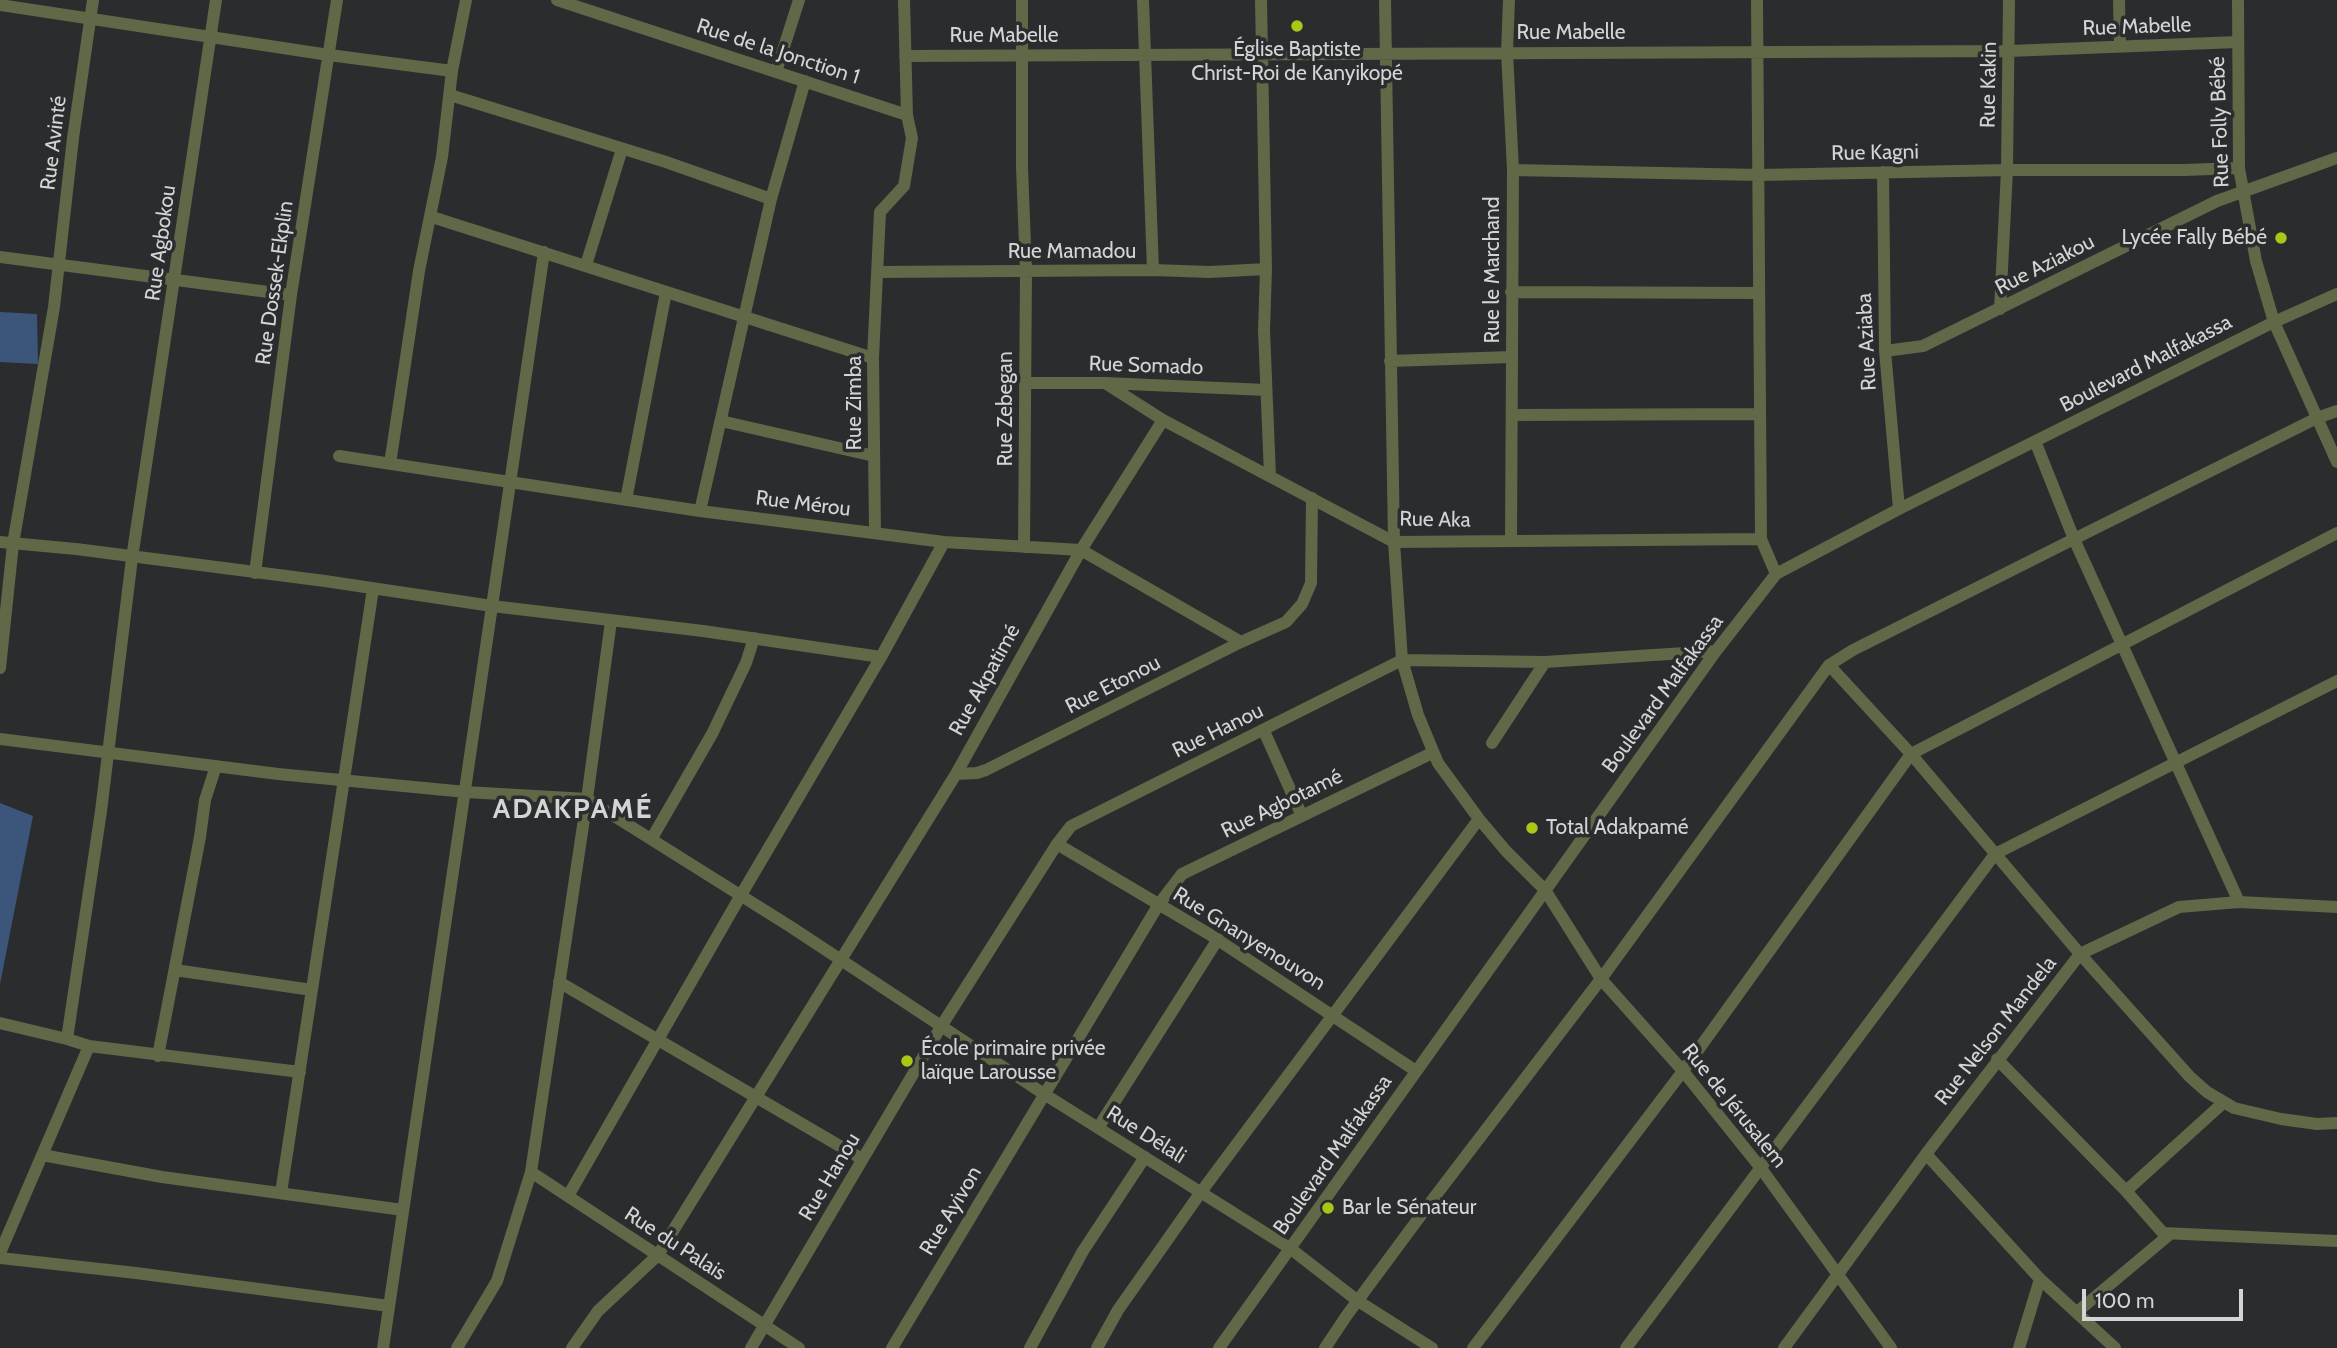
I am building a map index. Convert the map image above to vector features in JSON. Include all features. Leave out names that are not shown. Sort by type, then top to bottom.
[{"type":"street","name":"Rue Avinté","points":[[0,668],[7,543],[38,404],[93,0]]},
{"type":"street","name":"Rue Agbokou","points":[[66,1038],[109,753],[132,558],[216,0]]},
{"type":"street","name":"Rue Dossek-Ekplin","points":[[255,573],[291,295],[337,0]]},
{"type":"street","points":[[390,464],[419,271],[432,217],[452,71],[466,0]]},
{"type":"street","name":"Rue de la Jonction 1","points":[[557,0],[907,115]]},
{"type":"street","points":[[776,72],[799,0]]},
{"type":"street","name":"Rue Zimba","points":[[875,533],[873,358],[880,212],[904,186],[912,138],[907,115],[904,0]]},
{"type":"street","name":"Rue Zebegan","points":[[1022,0],[1021,167],[1026,271],[1024,547]]},
{"type":"street","points":[[1143,0],[1153,270]]},
{"type":"street","points":[[1261,0],[1266,390],[1270,476]]},
{"type":"street","name":"Rue de Jérusalem","points":[[1385,0],[1394,541],[1402,660],[1432,753],[1479,819],[1545,890],[1601,979],[1683,1071],[1760,1167],[1891,1348]]},
{"type":"street","name":"Rue le Marchand","points":[[1509,0],[1507,52],[1513,170],[1511,541]]},
{"type":"street","points":[[1757,0],[1761,539],[1776,575]]},
{"type":"street","name":"Rue Kakin","points":[[2000,309],[2007,170],[2009,0]]},
{"type":"street","points":[[2119,0],[2120,47]]},
{"type":"street","name":"Rue Folly Bébé","points":[[2238,0],[2239,167],[2256,261],[2274,322],[2337,462]]},
{"type":"street","points":[[0,5],[452,71]]},
{"type":"street","name":"Rue Mabelle","points":[[905,56],[1262,53],[1387,55],[1759,50],[2009,51],[2237,42]]},
{"type":"street","points":[[699,511],[771,199],[805,81]]},
{"type":"street","points":[[450,95],[666,162],[771,199]]},
{"type":"street","points":[[586,265],[622,149]]},
{"type":"street","name":"Rue Aziakou","points":[[1885,351],[1923,346],[2217,201],[2337,158]]},
{"type":"street","name":"Rue Kagni","points":[[1513,170],[1760,175],[2239,167]]},
{"type":"street","name":"Rue Aziaba","points":[[1883,172],[1885,351],[1899,509]]},
{"type":"street","points":[[432,217],[873,358]]},
{"type":"street","points":[[383,1348],[544,252]]},
{"type":"street","points":[[0,257],[291,295]]},
{"type":"street","name":"Rue Mamadou","points":[[878,272],[1266,270]]},
{"type":"street","points":[[626,500],[667,292]]},
{"type":"street","points":[[1511,292],[1759,293]]},
{"type":"street","name":"Boulevard Malfakassa","points":[[1219,1348],[1716,651],[1776,575],[1899,509],[2274,322],[2337,294]]},
{"type":"street","points":[[1390,361],[1512,357]]},
{"type":"street","name":"Rue Somado","points":[[1025,383],[1105,383],[1266,390]]},
{"type":"street","name":"Rue Aka","points":[[1105,383],[1163,420],[1394,541],[1761,539]]},
{"type":"street","points":[[1325,1348],[1358,1300],[1601,979],[1829,665],[1853,650],[2074,539],[2317,418],[2337,411]]},
{"type":"street","points":[[1513,415],[1760,414]]},
{"type":"street","name":"Rue Akpatimé","points":[[572,1348],[598,1311],[658,1255],[956,774],[1081,550],[1163,420]]},
{"type":"street","points":[[721,421],[874,456]]},
{"type":"street","points":[[2035,441],[2074,539],[2239,902]]},
{"type":"street","name":"Rue Mérou","points":[[339,456],[699,511],[944,542],[1081,550],[1241,642]]},
{"type":"street","name":"Rue Etonou","points":[[956,774],[986,770],[1286,622],[1302,604],[1311,583],[1312,498]]},
{"type":"street","points":[[1473,1348],[1683,1071],[1911,754],[2337,533]]},
{"type":"street","points":[[568,1196],[881,657],[944,542]]},
{"type":"street","points":[[7,543],[76,549],[881,657]]},
{"type":"street","points":[[281,1193],[373,589]]},
{"type":"street","points":[[457,1348],[497,1281],[531,1172],[611,621]]},
{"type":"street","points":[[652,838],[712,734],[746,663],[754,638]]},
{"type":"street","points":[[1402,660],[1545,662],[1716,651]]},
{"type":"street","name":"Rue Hanou","points":[[751,1348],[942,1025],[1057,844],[1076,823],[1402,660]]},
{"type":"street","points":[[1492,743],[1545,662]]},
{"type":"street","points":[[1829,665],[1911,754],[2080,954],[2190,1077],[2223,1103],[2234,1108],[2317,1124],[2337,1122]]},
{"type":"street","points":[[1626,1348],[1995,854],[2337,681]]},
{"type":"street","points":[[1264,730],[1302,816]]},
{"type":"street","points":[[0,739],[345,781],[587,799]]},
{"type":"street","name":"Rue Agbotamé","points":[[1044,1094],[1159,904],[1182,874],[1432,753]]},
{"type":"street","points":[[158,1056],[205,800],[216,766]]},
{"type":"street","name":"Rue Délali","points":[[587,799],[741,895],[1044,1094],[1291,1249],[1358,1300],[1432,1348]]},
{"type":"street","points":[[1097,1348],[1118,1310],[1201,1192],[1479,819]]},
{"type":"street","name":"Rue Gnanyenouvon","points":[[1057,844],[1218,939],[1416,1071]]},
{"type":"street","name":"Rue Nelson Mandela","points":[[1784,1348],[1997,1059],[2080,954],[2179,907],[2239,902],[2337,907]]},
{"type":"street","points":[[1098,1128],[1218,939]]},
{"type":"street","points":[[175,970],[312,990]]},
{"type":"street","points":[[559,982],[862,1159]]},
{"type":"street","points":[[0,1023],[89,1046],[300,1072]]},
{"type":"street","points":[[89,1046],[0,1256],[389,1306]]},
{"type":"street","points":[[1997,1059],[2126,1191],[2159,1229],[2169,1235],[2337,1241]]},
{"type":"street","name":"Rue Ayivon","points":[[892,1348],[1044,1094]]},
{"type":"street","points":[[2126,1191],[2223,1103]]},
{"type":"street","points":[[1926,1154],[2040,1279],[2115,1348]]},
{"type":"street","points":[[43,1155],[162,1177],[403,1210]]},
{"type":"street","points":[[1030,1348],[1083,1251],[1145,1157]]},
{"type":"street","name":"Rue du Palais","points":[[531,1172],[799,1348]]},
{"type":"street","points":[[2077,1312],[2169,1235]]},
{"type":"street","points":[[2019,1348],[2040,1279]]},
{"type":"shaded area","points":[[0,312],[37,314],[38,364],[0,362]]},
{"type":"shaded area","points":[[0,803],[33,816],[0,984]]},
{"type":"place","name":"Église Baptiste Christ-Roi de Kanyikopé","points":[[1297,26]]},
{"type":"place","name":"Lycée Fally Bébé","points":[[2281,238]]},
{"type":"place","name":"Total Adakpamé","points":[[1532,828]]},
{"type":"place","name":"École primaire privée laïque Larousse","points":[[907,1061]]},
{"type":"place","name":"Bar le Sénateur","points":[[1328,1208]]},
{"type":"district","name":"ADAKPAMÉ","points":[[573,810]]}]
